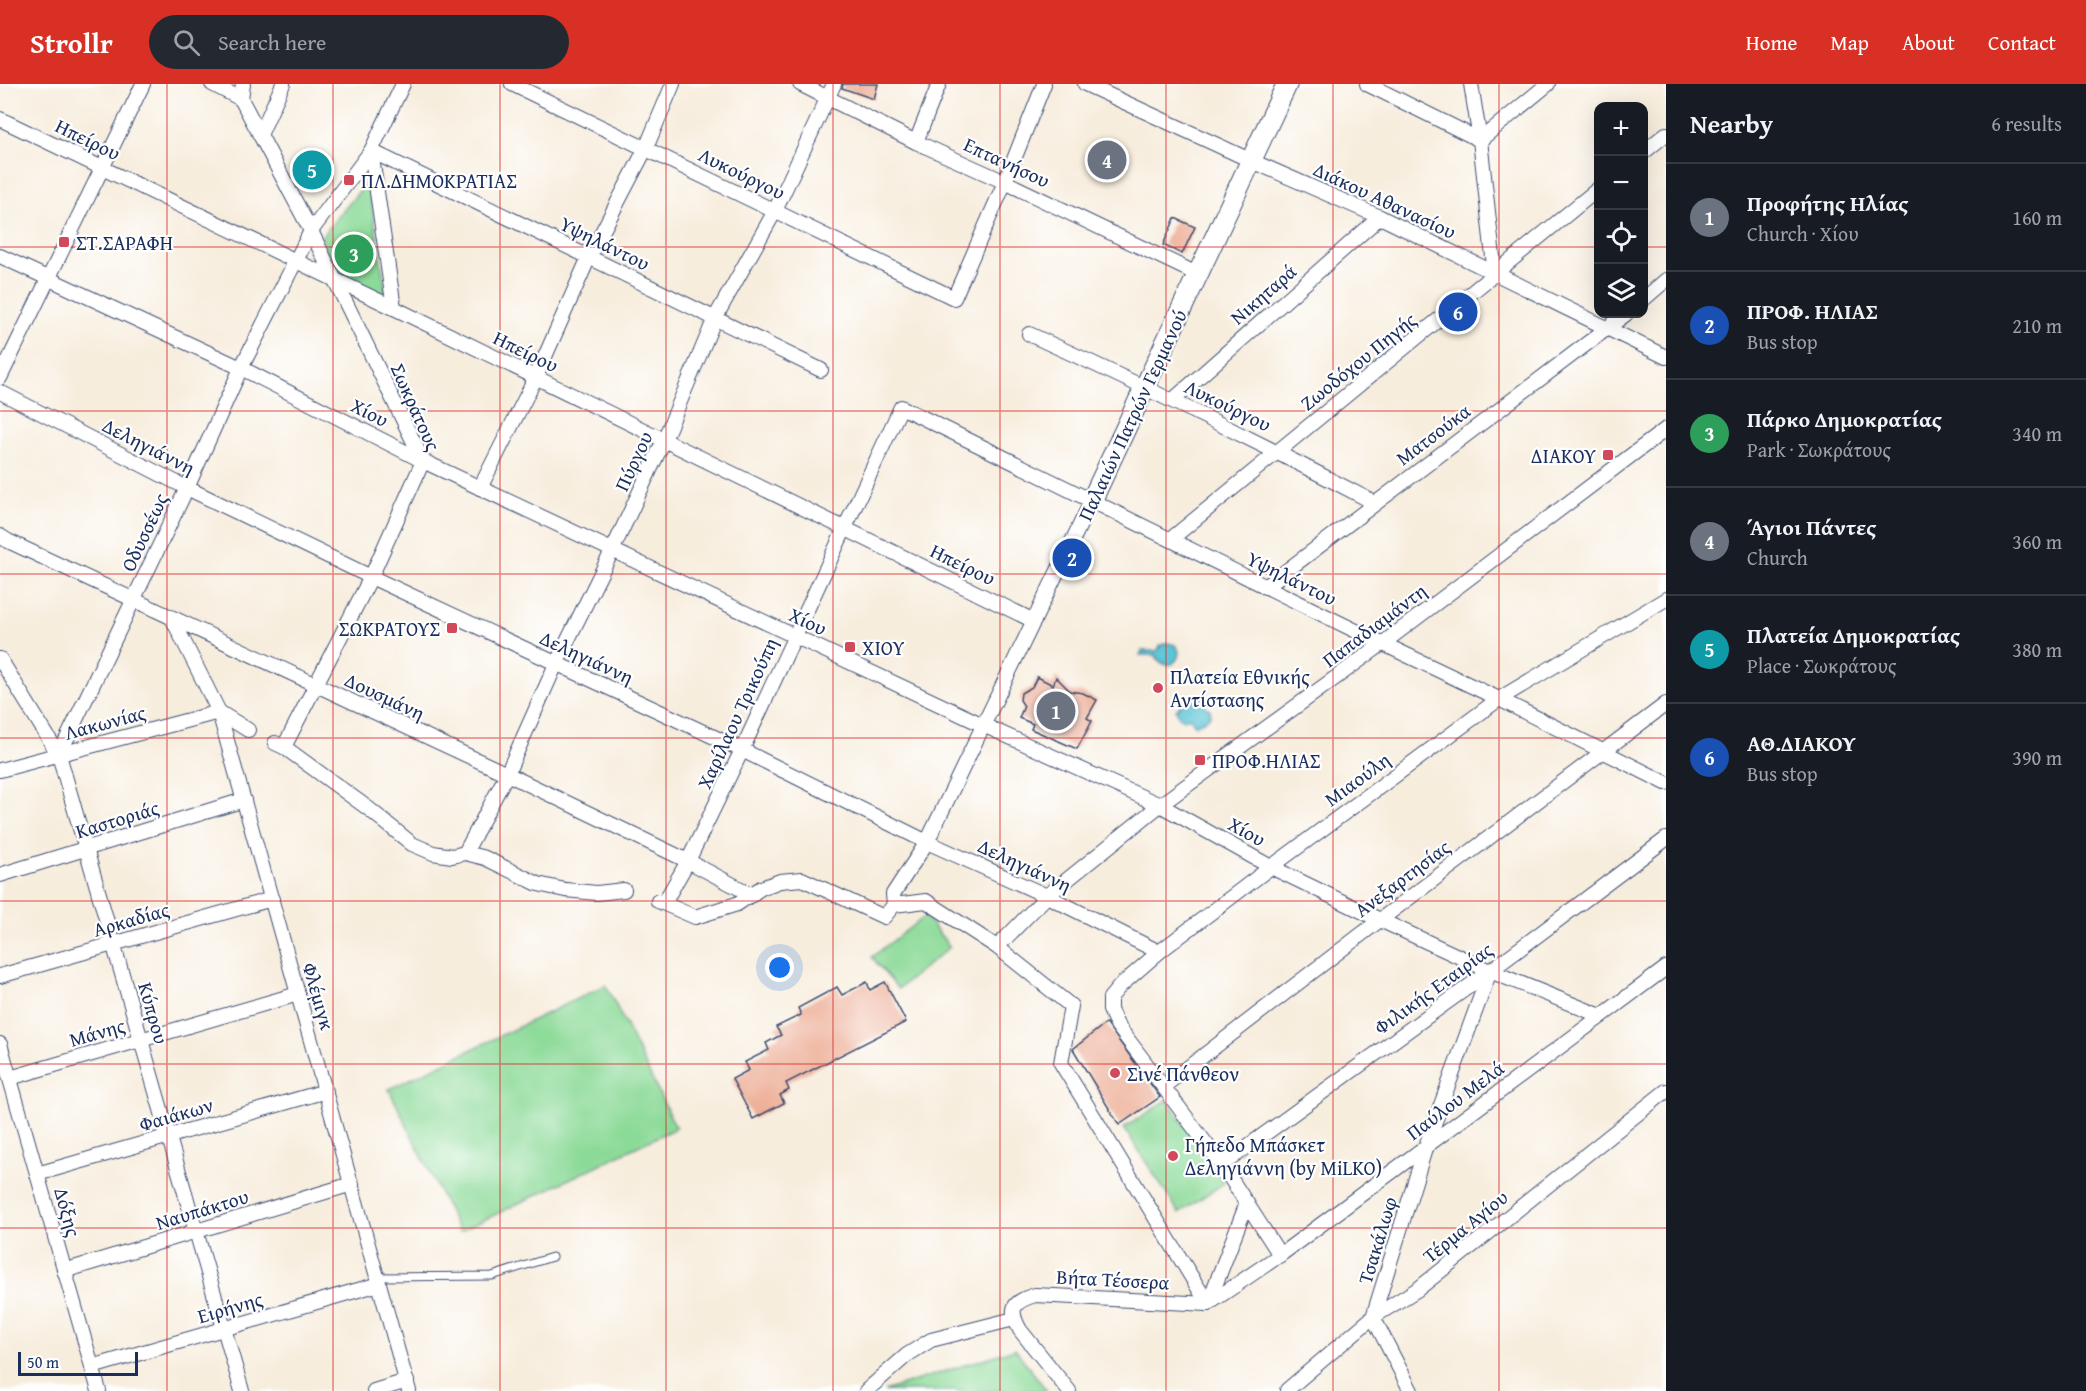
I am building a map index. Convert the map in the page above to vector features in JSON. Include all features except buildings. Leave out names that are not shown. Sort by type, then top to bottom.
[{"type":"street","points":[[0,378],[143,84]]},
{"type":"street","points":[[212,84],[241,99],[243,84]]},
{"type":"street","points":[[260,135],[283,84]]},
{"type":"street","name":"Οδυσσέως","points":[[59,755],[187,488],[241,368],[311,231],[371,152],[403,84]]},
{"type":"street","name":"Λυκούργου","points":[[512,84],[954,298],[1005,182]]},
{"type":"street","points":[[480,488],[536,377],[589,257],[646,148],[673,84]]},
{"type":"street","name":"Επτανήσου","points":[[800,84],[916,142],[1198,275]]},
{"type":"street","name":"Πύργου","points":[[465,853],[507,774],[556,664],[664,440],[715,318],[775,211],[834,84]]},
{"type":"street","points":[[916,142],[939,84]]},
{"type":"street","points":[[1005,182],[1044,84]]},
{"type":"street","name":"Διάκου Αθανασίου","points":[[1085,84],[1380,217],[1666,357]]},
{"type":"street","name":"Παλαιών Πατρών Γερμανού","points":[[894,904],[893,894],[927,842],[1092,500],[1287,84]]},
{"type":"street","points":[[1367,84],[1480,140]]},
{"type":"street","points":[[1471,84],[1480,140],[1495,275]]},
{"type":"street","points":[[1480,140],[1548,84]]},
{"type":"street","name":"Σωκράτους","points":[[241,99],[311,231],[423,461],[371,577],[317,686],[279,745],[369,809],[412,843],[433,853],[452,856],[465,853]]},
{"type":"street","name":"Ηπείρου","points":[[0,119],[394,308],[1034,621]]},
{"type":"street","points":[[1648,149],[1666,134]]},
{"type":"street","points":[[371,152],[394,308]]},
{"type":"street","name":"Υψηλάντου","points":[[371,152],[821,370]]},
{"type":"street","name":"Ζωοδόχου Πηγής","points":[[1171,539],[1594,193]]},
{"type":"street","name":"Νικηταρά","points":[[1173,400],[1380,217]]},
{"type":"street","name":"Χίου","points":[[0,256],[241,368],[480,488],[983,725],[1160,805],[1271,867],[1380,920],[1490,971],[1601,1016]]},
{"type":"street","points":[[1648,296],[1666,280]]},
{"type":"street","name":"Ματσούκα","points":[[1265,586],[1621,318]]},
{"type":"street","name":"Λυκούργου","points":[[1029,334],[1145,386],[1375,502]]},
{"type":"street","name":"Δεληγιάννη","points":[[0,392],[187,488],[371,577],[742,750],[927,842],[1047,896],[1159,952]]},
{"type":"street","name":"Υψηλάντου","points":[[901,407],[1603,750],[1666,783]]},
{"type":"street","name":"Χαρίλαου Τρικούπη","points":[[752,895],[737,904],[695,917],[660,901],[688,861],[901,407]]},
{"type":"street","name":"Παπαδιαμάντη","points":[[997,947],[1047,896],[1160,805],[1382,644],[1666,429]]},
{"type":"street","name":"Δουσμάνη","points":[[0,536],[8,542],[507,774],[688,861],[752,895]]},
{"type":"street","name":"Μιαούλη","points":[[1164,1086],[1117,1025],[1110,1010],[1110,998],[1120,986],[1159,952],[1271,867],[1499,699],[1666,599]]},
{"type":"street","name":"Φλέμιγκ","points":[[172,618],[219,712],[408,1386]]},
{"type":"street","name":"Κύπρου","points":[[1,663],[59,755],[242,1391]]},
{"type":"street","name":"Ανεξαρτησίας","points":[[1164,1086],[1666,704]]},
{"type":"street","points":[[219,712],[249,730]]},
{"type":"street","name":"Λακωνίας","points":[[0,770],[219,712]]},
{"type":"street","name":"Καστοριάς","points":[[0,875],[244,800]]},
{"type":"street","name":"Φιλικής Εταιρίας","points":[[1222,1165],[1490,971],[1666,839]]},
{"type":"street","points":[[465,853],[485,858],[538,884],[597,893],[624,890]]},
{"type":"street","points":[[752,895],[761,888],[780,881],[802,879],[884,916],[894,904],[926,901],[997,947],[1071,1006],[1061,1063],[1208,1304]]},
{"type":"street","name":"Αρκαδίας","points":[[0,976],[272,899]]},
{"type":"street","name":"Παύλου Μελά","points":[[1208,1304],[1280,1255],[1666,968]]},
{"type":"street","name":"Τσακάλωφ","points":[[1374,1317],[1426,1146],[1490,971]]},
{"type":"street","name":"Μάνης","points":[[10,1078],[298,994]]},
{"type":"street","name":"Δόξης","points":[[0,1044],[99,1391]]},
{"type":"street","points":[[1164,1086],[1222,1165],[1280,1255]]},
{"type":"street","name":"Φαιάκων","points":[[37,1174],[326,1091]]},
{"type":"street","name":"Τέρμα Αγίου","points":[[1287,1390],[1374,1317],[1418,1289],[1666,1091]]},
{"type":"street","name":"Ναυπάκτου","points":[[64,1271],[352,1184]]},
{"type":"street","points":[[1208,1304],[1247,1203]]},
{"type":"street","name":"Ειρήνης","points":[[92,1366],[224,1329],[378,1280]]},
{"type":"street","name":"Βήτα Τέσσερα","points":[[1014,1319],[1013,1309],[1019,1300],[1035,1295],[1208,1304]]},
{"type":"street","points":[[1374,1317],[1411,1391]]},
{"type":"street","points":[[866,1391],[907,1355],[931,1340],[1014,1319],[1020,1330],[1069,1391]]},
{"type":"street","points":[[374,1391],[408,1386]]},
{"type":"lane","points":[[378,1280],[492,1276],[552,1257]]},
{"type":"green space","points":[[368,181],[387,299],[336,271],[321,237]]},
{"type":"green space","points":[[925,916],[950,947],[898,989],[872,957]]},
{"type":"green space","points":[[606,985],[676,1128],[459,1232],[389,1089]]},
{"type":"green space","name":"Γήπεδο Μπάσκετ Δεληγιάννη (by MiLKO)","points":[[1167,1100],[1224,1183],[1179,1213],[1124,1128]]},
{"type":"green space","points":[[1015,1349],[1047,1391],[884,1391]]},
{"type":"water","points":[[1168,643],[1175,645],[1179,651],[1176,660],[1169,665],[1158,660],[1156,655],[1140,655],[1142,651],[1157,651],[1161,645]]},
{"type":"water","points":[[1197,694],[1205,698],[1205,707],[1210,709],[1211,715],[1194,725],[1190,717],[1184,719],[1179,717],[1176,710]]},
{"type":"place","name":"Άγιοι Πάντες","points":[[1107,160]]},
{"type":"place","name":"Πλατεία Δημοκρατίας","points":[[312,170]]},
{"type":"place","name":"ΠΛ.ΔΗΜΟΚΡΑΤΙΑΣ","points":[[349,180]]},
{"type":"place","name":"ΣΤ.ΣΑΡΑΦΗ","points":[[64,242]]},
{"type":"place","name":"Πάρκο Δημοκρατίας","points":[[354,254]]},
{"type":"place","name":"ΑΘ.ΔΙΑΚΟΥ","points":[[1458,312]]},
{"type":"place","name":"ΔΙΑΚΟΥ","points":[[1608,455]]},
{"type":"place","name":"ΠΡΟΦ. ΗΛΙΑΣ","points":[[1072,558]]},
{"type":"place","name":"ΣΩΚΡΑΤΟΥΣ","points":[[452,628]]},
{"type":"place","name":"ΧΙΟΥ","points":[[850,647]]},
{"type":"place","name":"Πλατεία Εθνικής Αντίστασης","points":[[1158,688]]},
{"type":"place","name":"Προφήτης Ηλίας","points":[[1056,711]]},
{"type":"place","name":"ΠΡΟΦ.ΗΛΙΑΣ","points":[[1200,760]]},
{"type":"place","name":"Σινέ Πάνθεον","points":[[1115,1073]]},
{"type":"place","name":"Γήπεδο Μπάσκετ Δεληγιάννη (by MiLKO)","points":[[1173,1156]]}]
